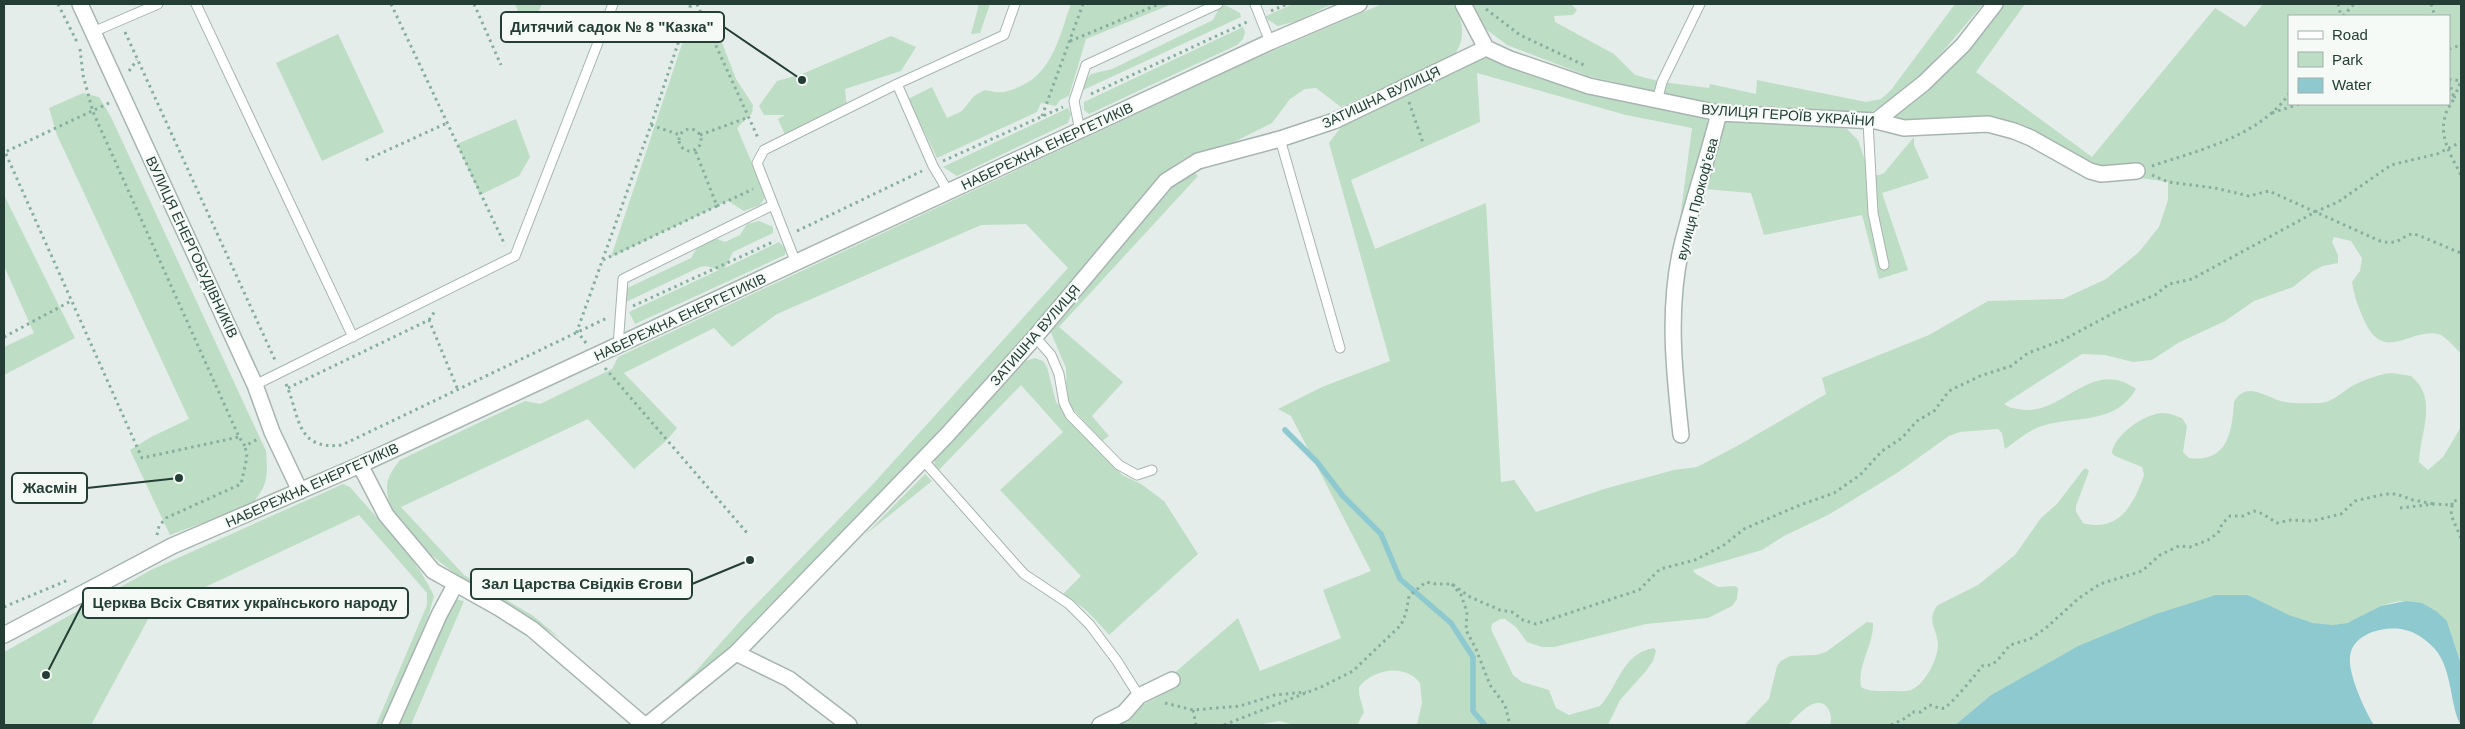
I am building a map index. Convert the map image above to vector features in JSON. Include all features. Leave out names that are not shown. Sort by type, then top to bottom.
[{"type":"street","name":"ВУЛИЦЯ ЕНЕРГОБУДІВНИКІВ","points":[[80,4],[255,385],[272,432],[300,491]]},
{"type":"street","name":"НАБЕРЕЖНА ЕНЕРГЕТИКІВ","points":[[4,635],[172,546],[360,465],[596,357],[1270,42],[1359,4]]},
{"type":"street","points":[[1463,4],[1486,48]]},
{"type":"street","points":[[1872,121],[1930,77],[1962,45],[1995,4]]},
{"type":"street","name":"ЗАТИШНА ВУЛИЦЯ","points":[[646,725],[736,653],[923,460],[1035,337],[1166,181],[1198,161],[1280,139],[1334,121],[1486,48]]},
{"type":"street","name":"ВУЛИЦЯ ГЕРОЇВ УКРАЇНИ","points":[[1486,48],[1510,59],[1589,86],[1719,113],[1872,121],[1904,128],[1970,123],[2000,126],[2031,138],[2090,171],[2101,174],[2137,171]]},
{"type":"street","name":"вулиця Прокофʼєва","points":[[1681,435],[1673,357],[1676,288],[1682,246],[1719,113]]},
{"type":"street","points":[[360,465],[381,508],[433,571],[499,608],[545,639],[646,725]]},
{"type":"street","points":[[390,725],[439,615],[455,585]]},
{"type":"street","points":[[736,653],[789,679],[849,725]]},
{"type":"street","points":[[1100,725],[1124,714],[1138,696],[1172,680]]},
{"type":"lane","points":[[92,32],[158,4]]},
{"type":"lane","points":[[196,4],[353,337]]},
{"type":"lane","points":[[255,385],[515,256],[613,4]]},
{"type":"lane","points":[[796,263],[757,163],[764,150],[897,84],[1004,35],[1015,4]]},
{"type":"lane","points":[[1080,131],[1074,101],[1086,65],[1218,4]]},
{"type":"lane","points":[[1255,4],[1270,42]]},
{"type":"lane","points":[[1657,101],[1662,82],[1700,4]]},
{"type":"lane","points":[[897,84],[933,166],[948,192]]},
{"type":"lane","points":[[1872,121],[1873,213],[1884,265]]},
{"type":"lane","points":[[1280,139],[1340,348]]},
{"type":"lane","points":[[618,346],[623,279],[773,205]]},
{"type":"lane","points":[[1035,337],[1051,354],[1058,374],[1064,403],[1070,415],[1119,465],[1137,475],[1152,470]]},
{"type":"lane","points":[[923,460],[1024,574],[1069,604],[1090,625],[1117,661],[1138,696]]},
{"type":"path","points":[[58,4],[82,52],[83,75],[93,112],[244,446],[247,457],[241,484],[166,518],[160,526],[156,539]]},
{"type":"path","points":[[391,4],[510,258]]},
{"type":"path","points":[[474,4],[501,66]]},
{"type":"path","points":[[577,331],[651,125],[691,4]]},
{"type":"path","points":[[697,4],[764,150]]},
{"type":"path","points":[[1042,116],[1083,4]]},
{"type":"path","points":[[1070,42],[1159,4]]},
{"type":"path","points":[[120,21],[281,372],[288,388],[296,420],[312,441],[319,445],[331,447],[342,445],[577,331],[785,237],[933,166],[1288,4]]},
{"type":"path","points":[[1479,4],[1520,35],[1587,66]]},
{"type":"path","points":[[2343,15],[2354,4]]},
{"type":"path","points":[[2461,81],[2444,123],[2445,142],[2461,175]]},
{"type":"path","points":[[2450,84],[2454,98]]},
{"type":"path","points":[[1404,88],[1423,142]]},
{"type":"path","points":[[2137,171],[2233,137],[2269,114],[2288,95]]},
{"type":"path","points":[[2269,114],[2296,105]]},
{"type":"path","points":[[93,112],[5,152],[71,301],[142,458],[239,437]]},
{"type":"path","points":[[700,135],[749,117]]},
{"type":"path","points":[[366,160],[447,123]]},
{"type":"path","points":[[651,125],[680,135]]},
{"type":"path","points":[[691,128],[700,135],[701,143],[694,150],[689,151],[682,148],[679,141],[680,135],[684,130],[691,128]]},
{"type":"path","points":[[1224,725],[1309,692],[1353,671],[1369,658],[1386,638],[1401,625],[1406,613],[1408,598],[1419,586],[1426,582],[1452,584],[1470,597],[1500,610],[1510,611],[1523,620],[1536,624],[1640,590],[1660,569],[1695,560],[1724,545],[1744,530],[1800,504],[1834,493],[1860,475],[1882,451],[1902,438],[1917,421],[1934,411],[1949,391],[1980,376],[2010,366],[2028,353],[2063,340],[2119,310],[2155,295],[2169,284],[2192,278],[2314,212],[2338,202],[2391,165],[2448,149],[2461,142]]},
{"type":"path","points":[[694,150],[717,206]]},
{"type":"path","points":[[2137,171],[2168,182],[2215,188],[2246,196],[2269,191],[2382,242],[2395,243],[2410,234],[2417,234],[2439,246],[2461,253]]},
{"type":"path","points":[[603,260],[765,184]]},
{"type":"path","points":[[796,221],[800,229]]},
{"type":"path","points":[[4,337],[71,301]]},
{"type":"path","points":[[288,388],[429,320],[458,390]]},
{"type":"path","points":[[577,331],[596,357],[748,534]]},
{"type":"path","points":[[244,446],[272,432]]},
{"type":"path","points":[[1891,725],[1908,717],[1911,712],[1921,712],[1929,706],[1934,705],[1942,709],[1947,707],[1957,699],[1963,686],[1982,666],[1991,665],[2010,645],[2028,640],[2046,628],[2079,598],[2100,584],[2142,571],[2160,554],[2179,546],[2190,547],[2208,540],[2218,533],[2225,520],[2230,516],[2243,516],[2254,511],[2263,514],[2277,523],[2291,520],[2312,521],[2328,515],[2341,514],[2355,501],[2385,494],[2396,494],[2412,500],[2434,504],[2452,505]]},
{"type":"path","points":[[2461,500],[2452,501],[2451,515],[2461,538]]},
{"type":"path","points":[[2400,508],[2434,504]]},
{"type":"path","points":[[4,606],[74,578]]},
{"type":"path","points":[[1452,584],[1461,595],[1465,607],[1466,630],[1476,649],[1490,685],[1505,705],[1510,725]]},
{"type":"path","points":[[1138,696],[1145,700],[1194,710],[1240,706],[1275,695],[1309,692]]},
{"type":"path","points":[[1194,710],[1196,725]]},
{"type":"green space","points":[[515,4],[542,4],[528,35]]},
{"type":"green space","points":[[979,4],[990,4],[980,33],[971,34]]},
{"type":"green space","points":[[1071,4],[1172,4],[1086,39],[1069,96],[1060,100],[1056,106],[1041,103],[1037,112],[937,158],[908,99],[932,87],[947,118],[962,111],[974,96],[985,90],[1007,91],[1032,80],[1041,72],[1054,51]]},
{"type":"green space","points":[[1293,4],[1332,4],[1297,21],[1278,26],[1264,17]]},
{"type":"green space","points":[[1382,4],[1452,4],[1459,17],[1462,31],[1462,38],[1457,51],[1452,57],[1341,107],[1316,88],[1305,89],[1290,99],[1272,123],[1234,142],[1190,155],[1171,167],[1129,212],[982,397],[749,631],[708,669],[659,706],[696,671],[741,620],[873,484],[1068,268],[1026,224],[981,225],[777,314],[732,347],[714,328],[624,373],[677,428],[667,440],[634,469],[588,419],[401,507],[464,575],[532,615],[560,638],[485,594],[456,574],[429,553],[407,531],[392,509],[387,483],[391,472],[400,460],[525,401],[540,404],[612,369],[618,357],[1250,61]]},
{"type":"green space","points":[[1472,4],[1571,4],[1577,10],[1573,15],[1554,16],[1555,22],[1614,54],[1635,75],[1662,82],[1709,88],[1710,84],[1756,94],[1757,80],[1866,102],[1881,99],[1891,90],[1955,4],[1983,4],[1944,50],[1900,97],[1869,113],[1839,113],[1705,103],[1588,76],[1507,45],[1487,30],[1476,16]]},
{"type":"green space","points":[[2005,4],[2025,4],[1976,72],[2092,157],[2215,8],[2245,27],[2263,4],[2461,4],[2461,353],[2441,335],[2431,333],[2390,342],[2381,341],[2373,334],[2365,322],[2355,297],[2352,282],[2360,271],[2362,258],[2351,241],[2334,237],[2332,242],[2338,255],[2338,263],[2323,266],[2313,271],[2293,287],[2254,301],[2225,321],[2178,343],[2152,360],[2133,362],[2105,355],[2082,354],[2004,404],[2018,409],[2034,410],[2049,405],[2090,383],[2104,380],[2120,381],[2136,389],[2128,400],[2118,408],[2095,417],[2045,425],[2024,435],[2005,449],[2002,433],[1998,429],[1960,432],[1949,436],[1897,473],[1828,515],[1784,536],[1762,550],[1693,570],[1696,574],[1718,587],[1735,586],[1738,588],[1737,599],[1732,606],[1708,618],[1646,624],[1554,647],[1542,647],[1527,642],[1516,627],[1505,619],[1500,619],[1492,624],[1491,629],[1513,675],[1522,682],[1549,690],[1556,708],[1569,715],[1600,706],[1635,656],[1643,651],[1654,648],[1656,651],[1653,661],[1620,700],[1608,725],[1417,725],[1422,703],[1420,683],[1406,673],[1389,671],[1372,676],[1359,687],[1364,712],[1357,725],[1294,725],[1279,721],[1257,725],[1105,725],[1165,693],[1164,682],[1238,618],[1260,671],[1341,638],[1323,590],[1371,571],[1291,416],[1278,409],[1322,387],[1390,361],[1329,143],[1347,119],[1479,58],[1487,57],[1555,82],[1696,114],[1706,119],[1711,128],[1675,256],[1692,128],[1626,115],[1477,73],[1480,122],[1351,180],[1375,249],[1486,203],[1501,482],[1514,480],[1536,512],[1604,489],[1674,470],[1697,467],[1739,445],[1826,394],[1822,378],[1929,335],[1988,301],[2063,299],[2106,279],[2139,252],[2159,227],[2168,200],[2168,182],[2096,169],[2079,161],[2028,129],[2006,121],[1977,118],[1917,122],[1888,119],[1964,55]]},
{"type":"green space","points":[[1225,5],[1240,13],[1241,17],[1081,91],[1082,84],[1091,74],[1112,69],[1213,20],[1218,10]]},
{"type":"green space","points":[[698,13],[710,20],[716,27],[736,79],[753,105],[752,113],[737,128],[766,196],[760,205],[744,211],[728,201],[611,257],[684,38],[687,37],[689,16]]},
{"type":"green space","points":[[1243,27],[1245,32],[1243,39],[1237,45],[1089,114],[1084,110],[1084,102]]},
{"type":"green space","points":[[338,34],[384,132],[322,161],[276,63]]},
{"type":"green space","points":[[891,36],[916,47],[901,71],[845,89],[847,108],[785,135],[778,119],[785,115],[764,115],[759,106],[777,81],[802,74]]},
{"type":"green space","points":[[83,93],[99,97],[111,117],[266,451],[266,480],[261,492],[251,505],[170,535],[130,450],[151,437],[189,419],[57,135],[49,108]]},
{"type":"green space","points":[[1068,108],[1071,114],[1068,123],[957,176],[943,167]]},
{"type":"green space","points":[[516,119],[530,157],[519,176],[480,195],[457,144]]},
{"type":"green space","points":[[1722,120],[1783,122],[1847,129],[1858,140],[1870,175],[1884,173],[1914,137],[1914,145],[1929,178],[1882,193],[1908,270],[1879,279],[1862,215],[1764,235],[1751,193],[1704,189]]},
{"type":"green space","points":[[1193,171],[1198,176],[1059,327],[1123,382],[1092,416],[1109,436],[1102,441],[1072,408],[1067,398],[1066,368],[1049,328],[1175,181]]},
{"type":"green space","points":[[4,195],[75,338],[4,375],[4,347],[34,333],[4,266]]},
{"type":"green space","points":[[759,221],[773,227],[773,233],[733,252],[725,268],[779,242],[786,249],[785,255],[635,324],[629,312],[719,270],[706,266],[700,267],[624,303],[621,291],[691,258],[700,243],[717,239],[725,242],[740,235],[747,224]]},
{"type":"green space","points":[[1035,358],[1043,361],[1047,367],[1056,402],[1122,475],[1141,484],[1164,501],[1198,554],[1109,635],[1082,607],[1062,595],[1081,576],[1000,490],[1063,432],[1021,385],[937,472],[934,468],[935,459],[1025,361]]},
{"type":"green space","points":[[2392,373],[2411,376],[2419,385],[2424,395],[2426,416],[2419,462],[2428,470],[2443,457],[2461,427],[2461,664],[2447,621],[2410,602],[2387,604],[2343,624],[2323,625],[2290,615],[2248,595],[2078,646],[1991,695],[1955,725],[1830,725],[1831,716],[1827,707],[1822,703],[1817,703],[1806,708],[1788,725],[1744,725],[1769,699],[1777,666],[1781,661],[1790,656],[1816,655],[1826,652],[1867,622],[1873,623],[1873,631],[1861,670],[1861,687],[1872,690],[1901,691],[1911,690],[1916,687],[1921,683],[1933,665],[1937,651],[1938,645],[1932,620],[1934,610],[1938,605],[1978,585],[2015,555],[2041,518],[2057,504],[2083,470],[2086,468],[2089,471],[2076,506],[2076,512],[2083,523],[2106,524],[2123,514],[2130,506],[2144,475],[2142,467],[2112,453],[2118,439],[2139,421],[2163,413],[2182,418],[2187,426],[2183,452],[2189,458],[2202,458],[2212,456],[2225,443],[2232,424],[2234,402],[2239,395],[2245,392],[2258,392],[2289,403],[2324,403],[2361,382]]},
{"type":"green space","points":[[925,474],[932,481],[865,535]]},
{"type":"green space","points":[[343,484],[350,487],[407,552],[434,596],[429,614],[383,725],[376,725],[427,605],[427,593],[359,515],[152,612],[91,725],[4,725],[4,652],[151,570]]},
{"type":"green space","points":[[453,599],[464,601],[411,725],[398,725]]},
{"type":"water","points":[[2216,595],[2248,595],[2289,615],[2313,623],[2333,625],[2347,623],[2381,606],[2406,601],[2422,603],[2436,611],[2447,621],[2461,664],[2461,725],[2457,718],[2445,666],[2434,648],[2424,639],[2413,633],[2405,630],[2389,629],[2380,630],[2363,637],[2352,649],[2350,657],[2354,682],[2374,725],[1955,725],[1991,695],[2078,646],[2156,614]]},
{"type":"waterway","points":[[1285,430],[1317,462],[1343,496],[1381,534],[1400,579],[1451,623],[1473,657],[1473,711],[1485,725]]},
{"type":"place","name":"Дитячий садок № 8 \"Казка\"","points":[[802,80]]},
{"type":"place","name":"Жасмін","points":[[179,478]]},
{"type":"place","name":"Зал Царства Свідків Єгови","points":[[750,560]]},
{"type":"place","name":"Церква Всіх Святих українського народу","points":[[46,675]]}]
